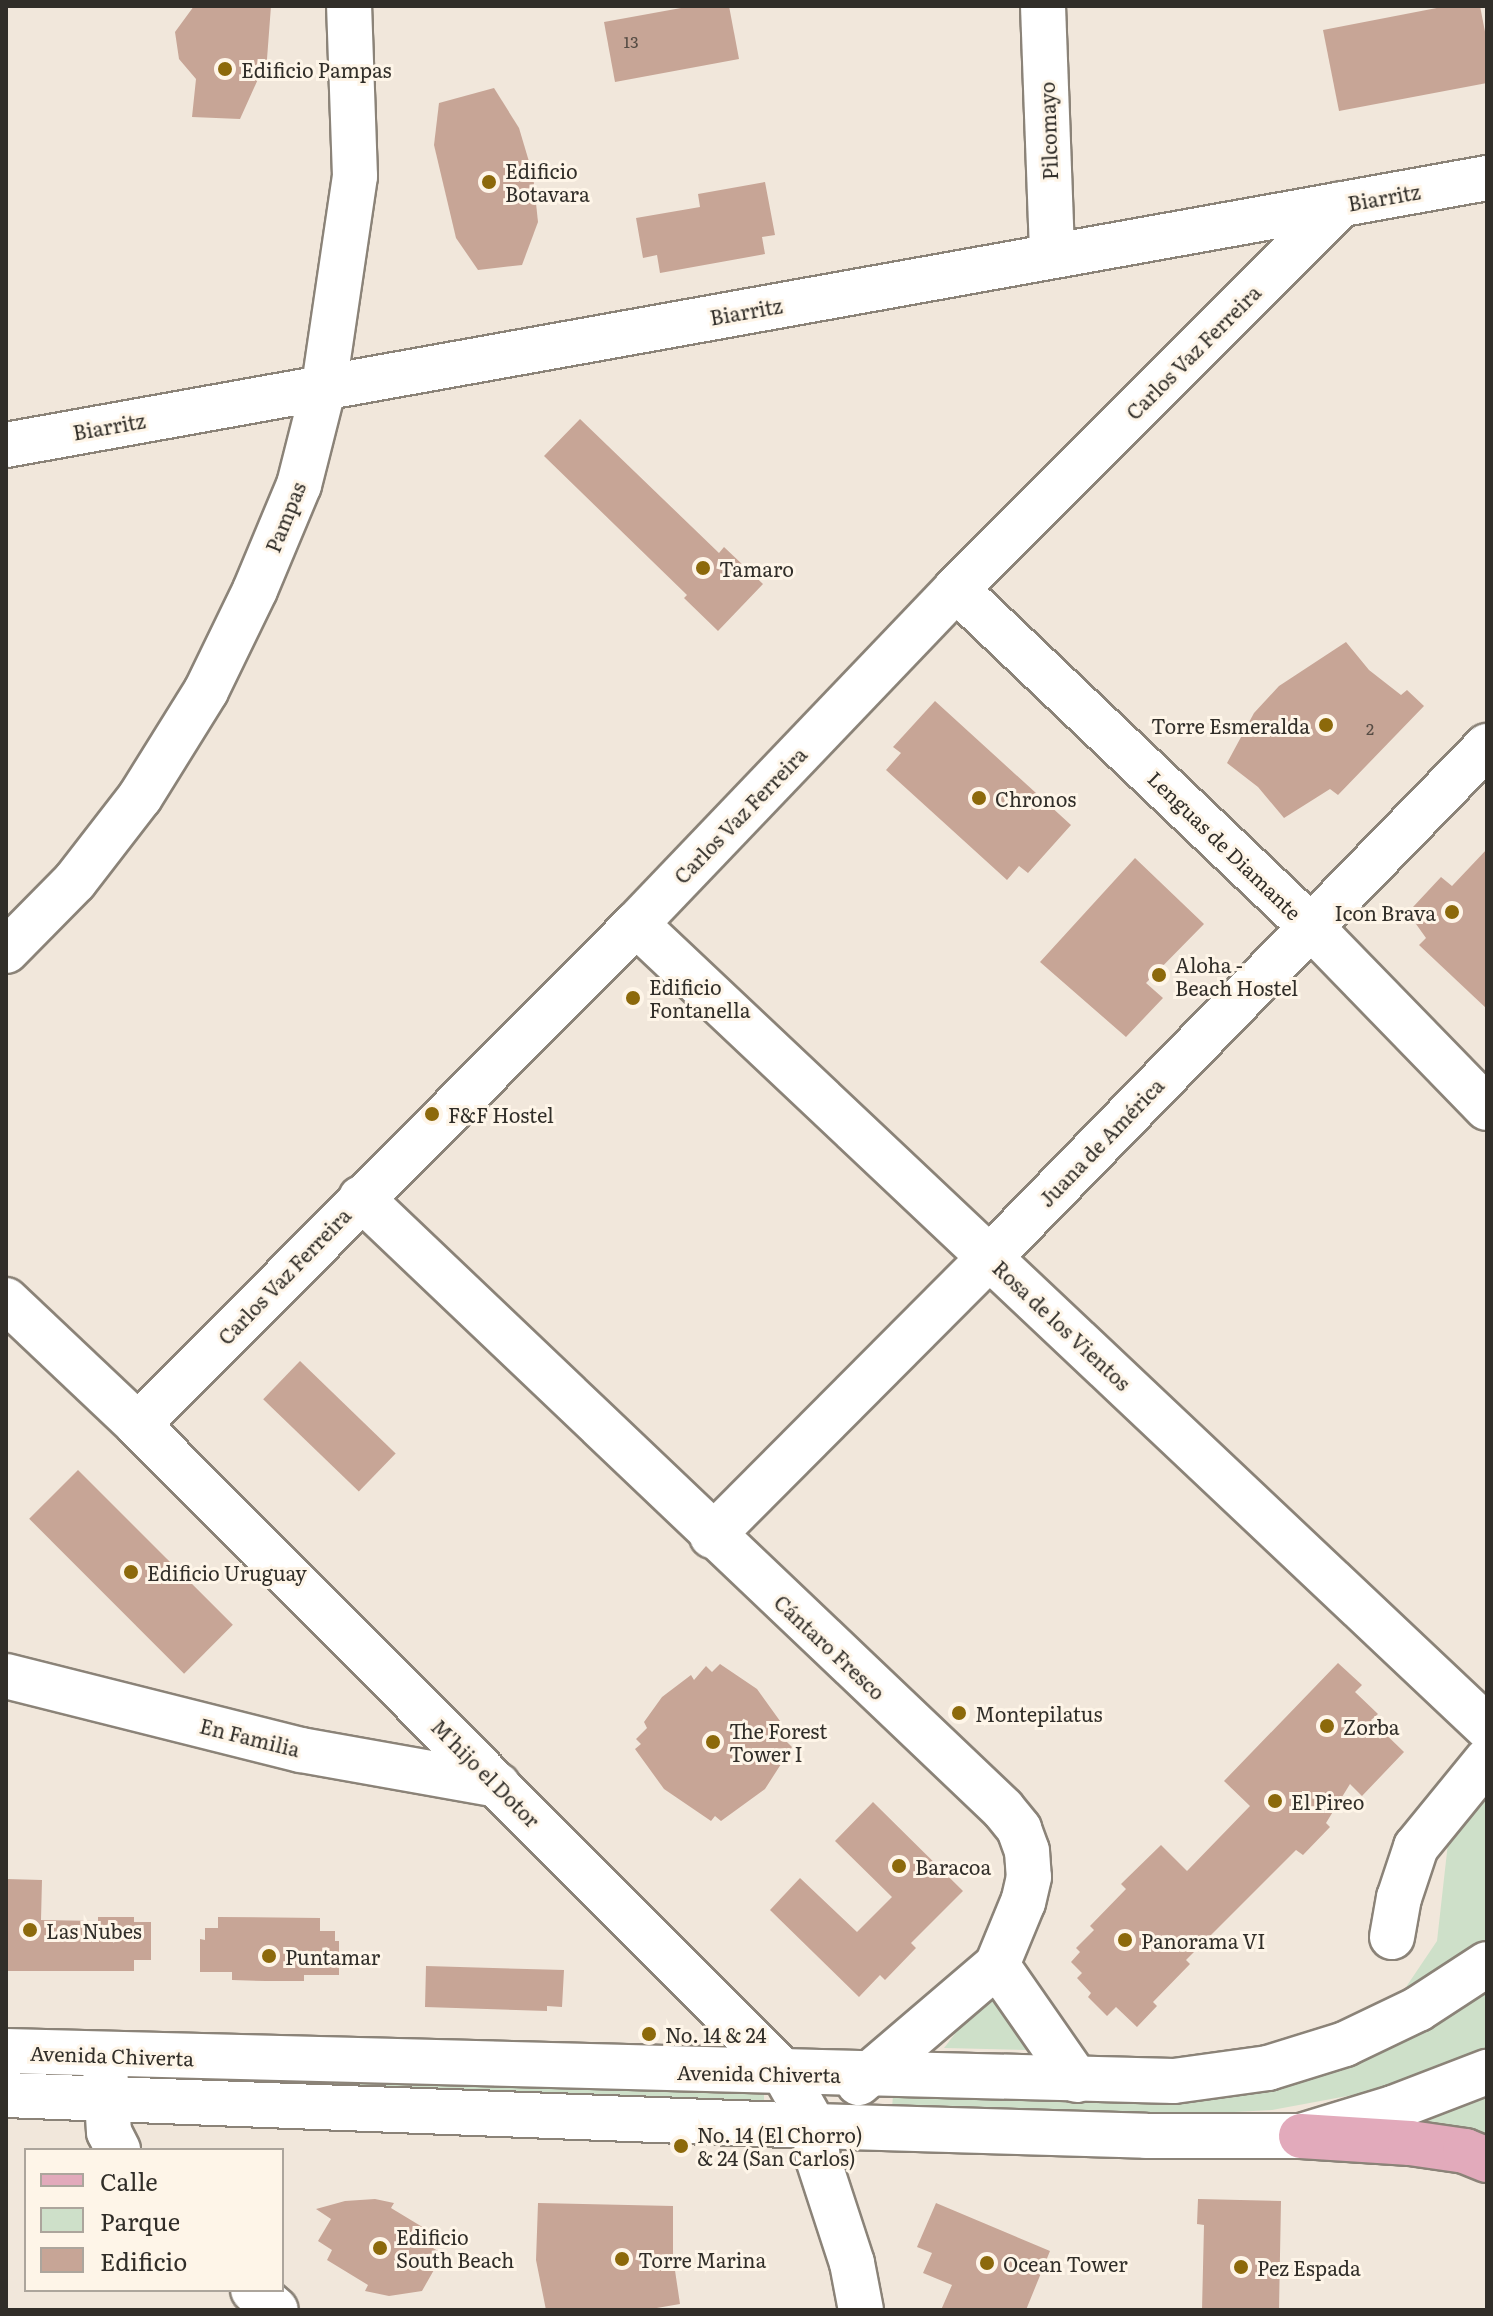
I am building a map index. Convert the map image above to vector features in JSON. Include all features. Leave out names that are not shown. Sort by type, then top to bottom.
[{"type":"main road","points":[[1301,2136],[1410,2143],[1465,2151],[1487,2160]]},
{"type":"street","name":"Pampas","points":[[6,951],[75,881],[140,797],[206,691],[255,590],[299,485],[324,386],[355,176],[349,6]]},
{"type":"street","name":"Pilcomayo","points":[[1043,6],[1052,256]]},
{"type":"street","name":"Biarritz","points":[[6,445],[1487,178]]},
{"type":"street","name":"Carlos Vaz Ferreira","points":[[138,1425],[636,924],[956,589],[1341,204]]},
{"type":"street","name":"Lenguas de Diamante","points":[[956,589],[1310,926],[1487,1108]]},
{"type":"street","name":"Juana de América","points":[[712,1536],[990,1257],[1487,746]]},
{"type":"street","name":"Rosa de los Vientos","points":[[636,924],[1487,1727]]},
{"type":"street","name":"Cántaro Fresco","points":[[361,1198],[712,1536],[1003,1809],[1019,1829],[1027,1851],[1029,1877],[1023,1902],[997,1965],[867,2075],[814,2126]]},
{"type":"street","name":"M'hijo el Dotor","points":[[6,1300],[138,1425],[784,2073],[814,2126],[818,2159],[852,2263],[861,2310]]},
{"type":"street","name":"En Familia","points":[[6,1676],[301,1750],[498,1785]]},
{"type":"street","points":[[1392,1937],[1399,1898],[1416,1847],[1487,1760]]},
{"type":"street","name":"Avenida Chiverta","points":[[6,2095],[105,2076],[784,2073],[1174,2081],[1268,2068],[1345,2044],[1418,2009],[1487,1964]]},
{"type":"street","points":[[997,1965],[1077,2080]]},
{"type":"street","name":"Avenida Chiverta","points":[[6,2051],[105,2076],[814,2126],[1146,2136],[1301,2136],[1393,2108],[1487,2072]]},
{"type":"street","points":[[105,2076],[109,2132],[117,2148]]},
{"type":"street","points":[[255,2292],[276,2310]]},
{"type":"green space","points":[[1487,1796],[1487,1941],[1400,1996],[1437,1941],[1449,1834]]},
{"type":"green space","points":[[1487,1988],[1487,2052],[1439,2072],[1358,2094],[1272,2110],[1158,2116],[892,2108],[893,2095],[1159,2100]]},
{"type":"green space","points":[[988,1991],[994,1992],[1030,2050],[944,2048]]},
{"type":"green space","points":[[129,2075],[764,2090],[764,2105],[128,2082]]},
{"type":"green space","points":[[1487,2093],[1487,2142],[1406,2122]]},
{"type":"building","name":"Edificio Pampas","points":[[194,6],[271,6],[267,59],[240,119],[192,117],[196,79],[179,59],[175,32]]},
{"type":"building","points":[[692,6],[729,6],[739,59],[615,82],[604,22]]},
{"type":"building","points":[[1447,6],[1480,6],[1487,42],[1487,83],[1339,111],[1323,30]]},
{"type":"building","name":"Edificio Botavara","points":[[494,88],[519,128],[533,175],[538,222],[522,265],[478,270],[456,238],[434,145],[439,103]]},
{"type":"building","points":[[765,182],[775,235],[762,237],[765,254],[660,273],[657,255],[643,258],[636,218],[700,207],[698,194]]},
{"type":"building","points":[[580,419],[719,553],[724,547],[763,584],[718,631],[684,598],[687,595],[544,456]]},
{"type":"building","name":"Torre Esmeralda","points":[[1346,642],[1369,670],[1401,695],[1407,690],[1424,706],[1338,795],[1330,789],[1284,818],[1258,787],[1227,763],[1254,713],[1279,686]]},
{"type":"building","name":"Chronos","points":[[935,701],[1071,825],[1028,873],[1019,866],[1007,880],[886,770],[901,753],[893,747]]},
{"type":"building","name":"Icon Brava","points":[[1487,849],[1487,1009],[1419,945],[1426,938],[1416,924],[1423,917],[1413,907],[1441,877],[1452,886]]},
{"type":"building","points":[[1135,858],[1204,924],[1146,983],[1163,998],[1126,1037],[1040,962]]},
{"type":"building","points":[[300,1361],[396,1453],[359,1492],[263,1399]]},
{"type":"building","name":"Edificio Uruguay","points":[[78,1470],[233,1625],[184,1674],[29,1519]]},
{"type":"building","points":[[1338,1663],[1362,1685],[1355,1692],[1378,1714],[1371,1720],[1404,1752],[1362,1796],[1350,1784],[1326,1823],[1330,1827],[1303,1855],[1296,1850],[1186,1960],[1190,1964],[1153,2002],[1157,2006],[1137,2027],[1116,2007],[1107,2016],[1088,1997],[1091,1993],[1077,1978],[1082,1973],[1071,1962],[1080,1952],[1076,1948],[1094,1930],[1090,1926],[1126,1889],[1121,1884],[1161,1845],[1187,1871],[1250,1806],[1224,1781]]},
{"type":"building","name":"The Forest Tower I","points":[[720,1664],[757,1689],[780,1721],[776,1725],[789,1738],[786,1741],[792,1747],[765,1789],[721,1821],[715,1816],[711,1821],[664,1789],[635,1749],[641,1744],[636,1739],[647,1728],[644,1722],[662,1697],[691,1675],[694,1680],[706,1666],[712,1672]]},
{"type":"building","points":[[873,1802],[963,1891],[911,1943],[916,1948],[885,1980],[880,1975],[859,1997],[770,1910],[800,1878],[857,1932],[892,1897],[835,1841]]},
{"type":"building","points":[[6,1879],[42,1880],[41,1920],[98,1921],[98,1917],[134,1917],[134,1922],[151,1922],[151,1960],[134,1960],[134,1971],[6,1971]]},
{"type":"building","name":"Puntamar","points":[[218,1917],[320,1918],[320,1931],[335,1931],[335,1941],[339,1941],[339,1975],[304,1975],[304,1981],[266,1981],[232,1980],[232,1972],[200,1972],[200,1939],[205,1940],[205,1928],[218,1928]]},
{"type":"building","points":[[426,1966],[564,1970],[562,2007],[547,2006],[547,2011],[425,2007]]},
{"type":"building","name":"Edificio South Beach","points":[[375,2199],[394,2203],[391,2208],[434,2234],[428,2245],[443,2254],[422,2291],[389,2296],[365,2291],[368,2285],[327,2260],[332,2250],[318,2241],[331,2219],[316,2209],[345,2201]]},
{"type":"building","name":"Pez Espada","points":[[1198,2199],[1281,2201],[1279,2310],[1202,2310],[1204,2225],[1197,2224]]},
{"type":"building","name":"Torre Marina","points":[[538,2203],[673,2206],[673,2257],[680,2304],[645,2310],[546,2310],[536,2260]]},
{"type":"building","name":"Ocean Tower","points":[[936,2203],[1050,2251],[1026,2310],[941,2310],[952,2285],[923,2273],[932,2253],[917,2247]]},
{"type":"place","name":"Edificio Pampas","points":[[225,69]]},
{"type":"place","name":"Edificio Botavara","points":[[489,182]]},
{"type":"place","name":"Tamaro","points":[[703,568]]},
{"type":"place","name":"Torre Esmeralda","points":[[1326,725]]},
{"type":"place","name":"Chronos","points":[[979,798]]},
{"type":"place","name":"Icon Brava","points":[[1452,912]]},
{"type":"place","name":"Aloha - Beach Hostel","points":[[1159,975]]},
{"type":"place","name":"Edificio Fontanella","points":[[633,998]]},
{"type":"place","name":"F&F Hostel","points":[[432,1114]]},
{"type":"place","name":"Edificio Uruguay","points":[[131,1572]]},
{"type":"place","name":"Montepilatus","points":[[959,1713]]},
{"type":"place","name":"Zorba","points":[[1327,1726]]},
{"type":"place","name":"The Forest Tower I","points":[[713,1742]]},
{"type":"place","name":"El Pireo","points":[[1275,1801]]},
{"type":"place","name":"Baracoa","points":[[899,1866]]},
{"type":"place","name":"Las Nubes","points":[[30,1930]]},
{"type":"place","name":"Panorama VI","points":[[1125,1940]]},
{"type":"place","name":"Puntamar","points":[[269,1956]]},
{"type":"place","name":"No. 14 & 24","points":[[649,2034]]},
{"type":"place","name":"No. 14 (El Chorro) & 24 (San Carlos)","points":[[681,2146]]},
{"type":"place","name":"Edificio South Beach","points":[[380,2248]]},
{"type":"place","name":"Torre Marina","points":[[622,2259]]},
{"type":"place","name":"Ocean Tower","points":[[987,2263]]},
{"type":"place","name":"Pez Espada","points":[[1241,2267]]}]
